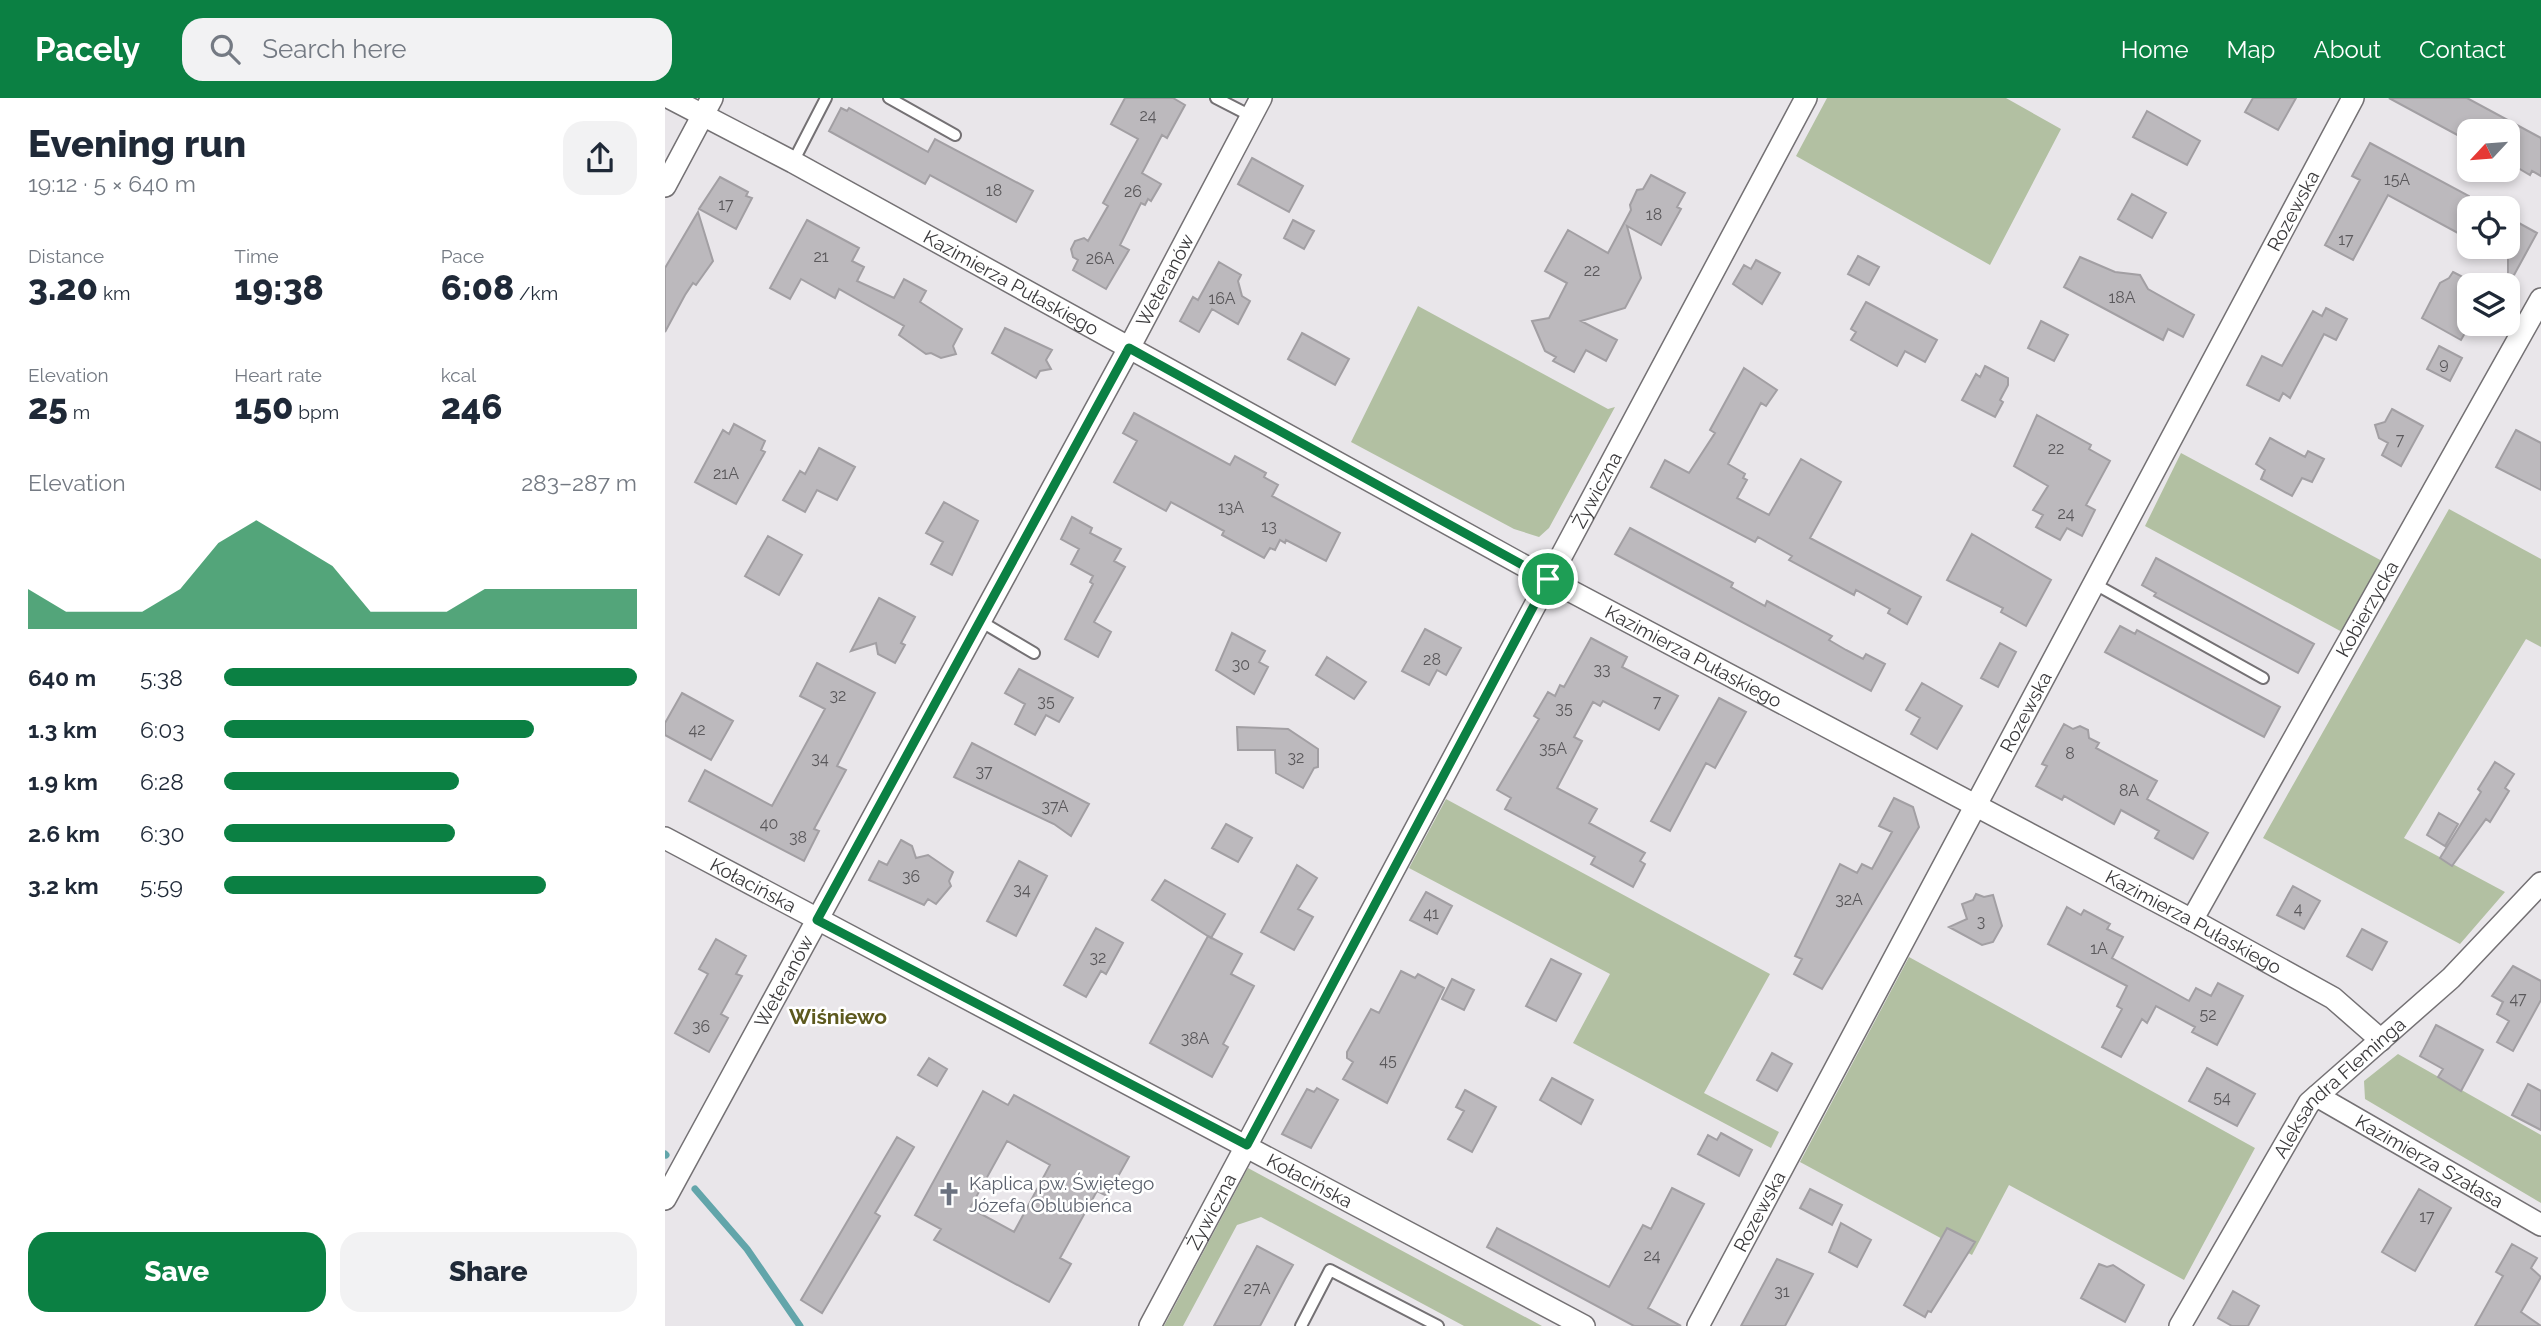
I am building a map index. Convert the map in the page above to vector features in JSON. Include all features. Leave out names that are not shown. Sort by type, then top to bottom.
[{"type":"street","name":"Kazimierza Pułaskiego","points":[[670,98],[707,106],[793,162],[1548,579],[2192,920],[2333,998],[2381,1040]]},
{"type":"street","name":"Żywiczna","points":[[1150,1326],[1806,98]]},
{"type":"street","name":"Rozewska","points":[[1698,1326],[1974,803],[2353,98]]},
{"type":"street","points":[[665,186],[707,106]]},
{"type":"street","name":"Weteranów","points":[[665,1199],[1129,348],[1256,107]]},
{"type":"street","name":"Kobierzycka","points":[[2192,920],[2541,299]]},
{"type":"street","name":"Kołacińska","points":[[665,838],[1584,1326]]},
{"type":"street","name":"Aleksandra Fleminga","points":[[2180,1326],[2309,1103],[2451,978],[2541,883]]},
{"type":"street","name":"Kazimierza Szałasa","points":[[2317,1096],[2541,1224]]},
{"type":"lane","points":[[793,162],[825,98]]},
{"type":"lane","points":[[889,98],[955,135]]},
{"type":"lane","points":[[1216,98],[1256,107]]},
{"type":"lane","points":[[2093,583],[2263,678]]},
{"type":"lane","points":[[980,621],[1034,653]]},
{"type":"lane","points":[[1301,1326],[1330,1270],[1438,1326]]},
{"type":"green space","points":[[1827,98],[2006,98],[2061,129],[1990,265],[1796,156]]},
{"type":"green space","points":[[1418,306],[1608,409],[1615,407],[1549,528],[1539,537],[1514,529],[1351,442]]},
{"type":"green space","points":[[2181,453],[2384,562],[2344,633],[2145,526]]},
{"type":"green space","points":[[2449,509],[2541,559],[2541,647],[2526,639],[2404,838],[2505,892],[2460,944],[2263,838]]},
{"type":"green space","points":[[1446,799],[1770,974],[1704,1093],[1779,1132],[1771,1148],[1573,1043],[1610,974],[1409,868]]},
{"type":"green space","points":[[1909,957],[2255,1148],[2184,1280],[2009,1185],[1972,1255],[1800,1162]]},
{"type":"green space","points":[[2398,1054],[2541,1135],[2541,1203],[2365,1099],[2364,1081]]},
{"type":"green space","points":[[1248,1168],[1542,1326],[1464,1326],[1261,1217],[1237,1225],[1183,1326],[1164,1326]]},
{"type":"building","points":[[1125,98],[1173,98],[1185,105],[1167,138],[1162,135],[1142,173],[1161,184],[1151,201],[1148,199],[1145,205],[1141,203],[1120,245],[1129,250],[1106,289],[1073,270],[1078,260],[1073,257],[1071,249],[1075,241],[1084,238],[1088,241],[1108,206],[1103,203],[1138,139],[1111,124]]},
{"type":"building","points":[[2253,98],[2296,98],[2278,130],[2245,112]]},
{"type":"building","points":[[2389,98],[2467,98],[2506,119],[2457,119],[2457,135]]},
{"type":"building","points":[[841,108],[847,111],[849,108],[928,152],[935,139],[1033,191],[1016,222],[930,175],[925,184],[829,131]]},
{"type":"building","points":[[2147,111],[2200,141],[2187,165],[2133,137]]},
{"type":"building","points":[[2520,127],[2541,138],[2541,176],[2532,171],[2530,175],[2520,169]]},
{"type":"building","points":[[2370,143],[2469,196],[2457,196],[2457,232],[2388,195],[2353,260],[2325,245],[2360,180],[2352,176]]},
{"type":"building","points":[[1252,158],[1303,186],[1289,212],[1238,184]]},
{"type":"building","points":[[1651,175],[1685,193],[1677,207],[1681,209],[1661,245],[1627,226],[1641,278],[1625,308],[1581,321],[1617,340],[1606,361],[1586,350],[1574,372],[1553,361],[1556,357],[1545,351],[1532,321],[1549,318],[1567,283],[1545,271],[1568,230],[1608,253],[1631,210],[1630,205],[1637,190],[1643,189]]},
{"type":"building","points":[[720,177],[748,192],[746,196],[752,198],[736,229],[699,209]]},
{"type":"building","points":[[2132,194],[2166,213],[2152,238],[2118,219]]},
{"type":"building","points":[[698,212],[713,261],[696,285],[693,283],[665,332],[665,268]]},
{"type":"building","points":[[807,220],[859,248],[852,261],[864,267],[857,281],[894,298],[904,279],[926,291],[920,302],[962,329],[953,346],[956,354],[941,358],[931,353],[926,354],[899,335],[904,326],[839,289],[835,298],[801,279],[790,299],[770,288]]},
{"type":"building","points":[[1293,220],[1314,231],[1304,249],[1284,238]]},
{"type":"building","points":[[2520,224],[2537,233],[2515,273],[2508,273],[2508,259],[2520,259]]},
{"type":"building","points":[[1858,256],[1879,267],[1869,285],[1848,274]]},
{"type":"building","points":[[2080,257],[2115,272],[2140,275],[2148,289],[2194,315],[2183,337],[2168,329],[2163,340],[2064,287]]},
{"type":"building","points":[[1756,260],[1780,273],[1762,304],[1733,284],[1744,265],[1751,269]]},
{"type":"building","points":[[1219,262],[1241,275],[1238,281],[1242,296],[1250,301],[1238,324],[1212,309],[1199,332],[1180,321],[1193,297],[1198,300]]},
{"type":"building","points":[[2453,272],[2457,274],[2457,336],[2463,336],[2461,340],[2422,318],[2440,283]]},
{"type":"building","points":[[1866,302],[1937,340],[1925,362],[1905,351],[1897,366],[1851,340],[1856,332],[1851,329]]},
{"type":"building","points":[[2326,308],[2347,319],[2336,340],[2324,334],[2290,398],[2283,393],[2279,401],[2247,385],[2262,356],[2282,366],[2313,311],[2322,316]]},
{"type":"building","points":[[2041,321],[2068,335],[2054,361],[2028,348]]},
{"type":"building","points":[[1005,328],[1052,350],[1046,360],[1051,369],[1040,371],[1036,378],[992,353]]},
{"type":"building","points":[[1302,333],[1349,359],[1335,385],[1288,359]]},
{"type":"building","points":[[2439,346],[2462,358],[2450,381],[2427,369]]},
{"type":"building","points":[[1985,366],[2008,378],[2008,385],[2000,400],[2003,402],[1995,417],[1962,400],[1976,374],[1980,377]]},
{"type":"building","points":[[1744,368],[1777,390],[1766,406],[1761,403],[1728,464],[1745,474],[1743,478],[1747,480],[1737,498],[1769,515],[1801,459],[1841,482],[1810,538],[1921,597],[1907,624],[1888,613],[1890,609],[1856,590],[1854,595],[1789,560],[1792,556],[1758,537],[1755,542],[1651,487],[1665,460],[1689,473],[1715,433],[1710,430]]},
{"type":"building","points":[[2392,409],[2423,426],[2401,466],[2382,455],[2388,443],[2379,438],[2375,425],[2385,422]]},
{"type":"building","points":[[1134,413],[1230,465],[1235,456],[1266,473],[1264,477],[1278,485],[1272,496],[1340,533],[1326,561],[1286,540],[1285,543],[1280,540],[1275,550],[1270,548],[1264,558],[1222,535],[1224,531],[1171,502],[1166,511],[1114,482],[1137,441],[1123,433]]},
{"type":"building","points":[[2037,415],[2091,445],[2089,449],[2110,461],[2086,505],[2095,510],[2082,536],[2067,528],[2060,540],[2036,527],[2043,515],[2033,510],[2048,486],[2014,466]]},
{"type":"building","points":[[734,424],[765,441],[761,450],[765,452],[736,504],[695,482],[723,430],[729,434]]},
{"type":"building","points":[[2516,430],[2541,443],[2541,490],[2496,467]]},
{"type":"building","points":[[2270,438],[2305,457],[2308,451],[2324,459],[2312,482],[2302,478],[2292,496],[2261,479],[2265,470],[2256,464]]},
{"type":"building","points":[[819,448],[855,467],[837,500],[817,490],[805,512],[783,500],[800,471],[805,474]]},
{"type":"building","points":[[944,502],[978,521],[952,575],[931,564],[943,542],[926,533]]},
{"type":"building","points":[[1072,517],[1092,528],[1090,533],[1121,549],[1114,561],[1125,567],[1094,622],[1111,632],[1098,657],[1065,639],[1093,584],[1090,582],[1093,576],[1071,564],[1079,549],[1061,539]]},
{"type":"building","points":[[1630,528],[1733,583],[1731,587],[1765,606],[1767,601],[1832,636],[1829,640],[1846,650],[1863,659],[1866,654],[1885,664],[1871,691],[1615,554]]},
{"type":"building","points":[[1972,534],[2051,580],[2026,626],[2001,612],[2003,608],[1947,580]]},
{"type":"building","points":[[768,536],[802,555],[779,595],[745,576]]},
{"type":"building","points":[[2156,558],[2314,644],[2298,673],[2154,596],[2156,593],[2142,585]]},
{"type":"building","points":[[879,598],[915,617],[901,643],[905,645],[895,663],[878,654],[876,643],[851,651]]},
{"type":"building","points":[[2120,626],[2135,634],[2137,630],[2280,707],[2264,737],[2105,652]]},
{"type":"building","points":[[1425,629],[1461,648],[1446,675],[1437,670],[1429,685],[1402,671]]},
{"type":"building","points":[[1232,633],[1265,651],[1259,662],[1268,667],[1254,694],[1216,670]]},
{"type":"building","points":[[1591,638],[1627,657],[1622,667],[1678,696],[1659,730],[1603,701],[1600,706],[1593,702],[1574,737],[1582,741],[1557,788],[1597,809],[1589,823],[1645,853],[1640,861],[1645,864],[1633,887],[1591,864],[1595,857],[1505,809],[1511,798],[1497,790],[1539,719],[1534,716],[1548,692],[1555,696],[1560,685],[1564,687]]},
{"type":"building","points":[[2000,643],[2016,652],[1998,687],[1981,678]]},
{"type":"building","points":[[1327,657],[1366,682],[1354,699],[1316,675]]},
{"type":"building","points":[[817,663],[875,693],[837,766],[846,770],[814,829],[819,831],[804,861],[689,801],[705,770],[772,806],[825,709],[800,696]]},
{"type":"building","points":[[1019,669],[1073,698],[1059,722],[1046,715],[1035,735],[1015,724],[1025,704],[1005,693]]},
{"type":"building","points":[[1922,683],[1962,706],[1937,749],[1911,734],[1920,718],[1906,710]]},
{"type":"building","points":[[682,693],[733,721],[711,760],[665,735],[665,723]]},
{"type":"building","points":[[1719,698],[1746,712],[1715,768],[1706,763],[1670,831],[1651,821]]},
{"type":"building","points":[[2064,724],[2073,729],[2080,726],[2088,730],[2089,738],[2099,743],[2096,748],[2157,781],[2147,799],[2208,833],[2193,859],[2155,838],[2159,831],[2121,810],[2114,824],[2064,796],[2062,800],[2036,786],[2047,766],[2042,764]]},
{"type":"building","points":[[1237,727],[1288,729],[1318,749],[1318,767],[1314,768],[1303,788],[1276,773],[1275,750],[1238,750]]},
{"type":"building","points":[[972,743],[1089,804],[1071,836],[1054,824],[954,777]]},
{"type":"building","points":[[2495,762],[2514,774],[2505,788],[2509,791],[2490,822],[2486,819],[2452,866],[2440,858],[2481,792],[2478,789]]},
{"type":"building","points":[[1894,798],[1913,807],[1919,827],[1822,989],[1794,974],[1802,959],[1795,956],[1840,864],[1857,873],[1862,864],[1872,869],[1892,832],[1879,826]]},
{"type":"building","points":[[2439,813],[2458,824],[2445,846],[2427,835]]},
{"type":"building","points":[[1226,824],[1252,838],[1238,862],[1212,848]]},
{"type":"building","points":[[901,840],[912,846],[916,858],[928,855],[953,872],[949,881],[951,886],[936,904],[928,899],[924,905],[869,880],[879,861],[887,865]]},
{"type":"building","points":[[1019,861],[1047,876],[1016,936],[987,921]]},
{"type":"building","points":[[1297,865],[1317,878],[1298,909],[1313,917],[1294,950],[1261,932]]},
{"type":"building","points":[[1165,880],[1225,914],[1211,938],[1152,900]]},
{"type":"building","points":[[2293,886],[2320,901],[2304,929],[2277,915]]},
{"type":"building","points":[[1426,892],[1452,906],[1437,934],[1410,920]]},
{"type":"building","points":[[1976,894],[1984,897],[1993,895],[2002,926],[1993,942],[1982,945],[1949,927],[1967,919],[1962,904],[1973,900]]},
{"type":"building","points":[[2067,907],[2081,915],[2084,910],[2110,924],[2107,929],[2123,937],[2112,958],[2189,1001],[2196,988],[2211,996],[2218,983],[2243,996],[2217,1045],[2192,1032],[2195,1027],[2156,1006],[2147,1023],[2142,1019],[2121,1057],[2102,1047],[2122,1009],[2117,1006],[2127,986],[2048,944]]},
{"type":"building","points":[[1096,928],[1123,943],[1106,974],[1101,971],[1086,997],[1064,985]]},
{"type":"building","points":[[2362,929],[2387,942],[2372,970],[2347,956]]},
{"type":"building","points":[[1208,936],[1242,954],[1231,974],[1254,986],[1223,1044],[1228,1047],[1212,1077],[1150,1043]]},
{"type":"building","points":[[716,939],[746,956],[736,974],[742,976],[721,1014],[728,1018],[709,1052],[675,1033],[708,974],[699,969]]},
{"type":"building","points":[[1551,959],[1581,974],[1556,1021],[1526,1006]]},
{"type":"building","points":[[2513,966],[2541,981],[2541,1000],[2513,1051],[2497,1042],[2509,1021],[2497,1014],[2503,1002],[2492,996]]},
{"type":"building","points":[[1401,971],[1415,978],[1418,974],[1444,988],[1387,1103],[1343,1079],[1353,1062],[1347,1058],[1347,1052],[1371,1009],[1379,1013]]},
{"type":"building","points":[[1452,979],[1474,990],[1464,1010],[1442,999]]},
{"type":"building","points":[[2436,1025],[2483,1050],[2461,1091],[2438,1077],[2443,1069],[2420,1056]]},
{"type":"building","points":[[1772,1053],[1792,1064],[1777,1091],[1757,1080]]},
{"type":"building","points":[[929,1058],[947,1069],[937,1086],[918,1075]]},
{"type":"building","points":[[2207,1068],[2255,1094],[2237,1126],[2189,1101]]},
{"type":"building","points":[[1552,1078],[1593,1100],[1581,1124],[1540,1100]]},
{"type":"building","points":[[2528,1084],[2541,1091],[2541,1130],[2512,1115]]},
{"type":"building","points":[[1317,1088],[1338,1100],[1311,1148],[1282,1134],[1307,1089],[1314,1092]]},
{"type":"building","points":[[1465,1090],[1496,1107],[1472,1152],[1448,1139],[1464,1111],[1456,1107]]},
{"type":"building","points":[[983,1091],[1008,1105],[1014,1095],[1129,1157],[1107,1196],[1097,1191],[1060,1258],[1071,1264],[1049,1302],[934,1240],[941,1229],[915,1215]],"holes":[[[1007,1141],[1050,1165],[1014,1232],[970,1208]]]},
{"type":"building","points":[[1721,1133],[1752,1150],[1739,1176],[1698,1154],[1708,1135],[1717,1140]]},
{"type":"building","points":[[897,1137],[914,1147],[875,1213],[880,1216],[822,1313],[801,1300]]},
{"type":"building","points":[[1672,1188],[1704,1204],[1648,1308],[1681,1326],[1634,1326],[1487,1247],[1497,1228],[1609,1287],[1643,1225],[1651,1229]]},
{"type":"building","points":[[1810,1189],[1842,1205],[1832,1225],[1800,1208]]},
{"type":"building","points":[[2419,1189],[2451,1208],[2415,1271],[2382,1252]]},
{"type":"building","points":[[1841,1223],[1871,1240],[1857,1267],[1829,1252]]},
{"type":"building","points":[[1947,1228],[1975,1242],[1931,1312],[1928,1311],[1925,1317],[1904,1305]]},
{"type":"building","points":[[2512,1244],[2537,1258],[2531,1268],[2541,1277],[2521,1312],[2541,1326],[2475,1326],[2503,1276],[2496,1272]]},
{"type":"building","points":[[1257,1246],[1293,1265],[1260,1326],[1214,1326]]},
{"type":"building","points":[[1777,1259],[1813,1274],[1785,1326],[1741,1326]]},
{"type":"building","points":[[2099,1264],[2107,1267],[2113,1265],[2144,1285],[2125,1322],[2081,1298]]},
{"type":"building","points":[[2233,1291],[2259,1306],[2248,1326],[2232,1326],[2218,1318]]},
{"type":"waterway","points":[[695,1189],[747,1249],[800,1326]]},
{"type":"place","name":"Kaplica pw. Świętego Józefa Oblubieńca","points":[[949,1194]]},
{"type":"district","name":"Wiśniewo","points":[[838,1017]]},
{"type":"route","points":[[1129,348],[1548,579],[1247,1145],[817,920],[1129,348]]}]
